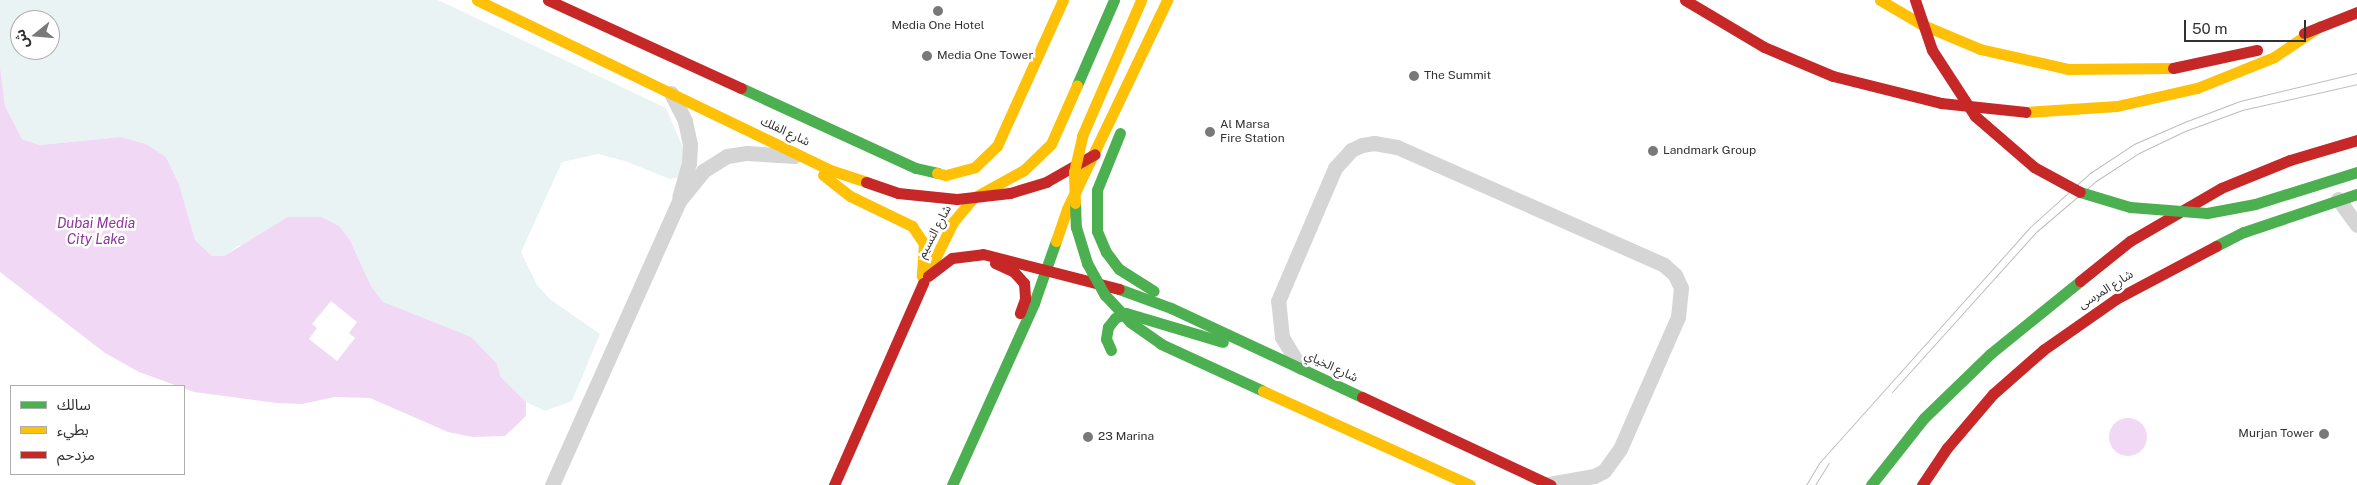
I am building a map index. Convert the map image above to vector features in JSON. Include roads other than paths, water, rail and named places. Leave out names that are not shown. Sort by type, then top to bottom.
[{"type":"main road","name":"شارع الفلك","points":[[477,0],[849,178],[898,193],[940,199],[973,198],[1037,185],[1095,154]]},
{"type":"main road","name":"شارع الفلك","points":[[548,0],[916,168],[946,175],[975,166],[997,146],[1063,0]]},
{"type":"main road","name":"شارع النسيم","points":[[834,485],[920,290],[953,222],[973,198],[1024,170],[1050,144],[1114,0]]},
{"type":"main road","points":[[1141,0],[1082,136],[1074,172],[1073,209],[1080,245],[1105,295],[1130,322],[1161,344],[1470,485]]},
{"type":"main road","points":[[952,485],[1005,369],[1046,268],[1067,209],[1168,0]]},
{"type":"main road","points":[[1685,0],[1764,47],[1833,76],[1932,101],[2029,112],[2117,106],[2197,88],[2274,57],[2320,26]]},
{"type":"main road","points":[[1880,0],[1924,25],[1980,49],[2038,64],[2098,72],[2158,71],[2213,62],[2255,51],[2357,12]]},
{"type":"main road","points":[[1914,0],[1936,58],[1974,116],[2034,167],[2080,192],[2130,207],[2207,213],[2255,204],[2357,172]]},
{"type":"main road","points":[[1132,74],[1126,117],[1097,190],[1095,211],[1097,231],[1106,252],[1120,269],[1156,293],[1170,308]]},
{"type":"main road","name":"شارع المرسى","points":[[1871,485],[1901,445],[1940,401],[2032,317],[2159,222],[2254,174],[2357,140]]},
{"type":"main road","points":[[807,158],[828,180],[850,196],[900,218],[917,231],[925,253],[920,290]]},
{"type":"main road","name":"شارع المرسى","points":[[1922,485],[1947,448],[1994,394],[2071,329],[2141,284],[2200,252],[2262,225],[2338,198],[2357,194]]},
{"type":"main road","points":[[983,254],[1018,275],[1026,288],[1025,298],[1007,349],[1005,369]]},
{"type":"main road","name":"شارع الخياي","points":[[928,276],[952,258],[983,254],[1046,268],[1112,286],[1170,308],[1254,346],[1549,484]]},
{"type":"main road","points":[[1111,350],[1106,339],[1108,327],[1120,314],[1132,312],[1192,335],[1254,346]]},
{"type":"street","points":[[671,93],[685,121],[690,145],[680,201]]},
{"type":"street","points":[[1301,369],[1282,337],[1278,301],[1335,168],[1351,150],[1362,145],[1374,143],[1397,148],[1664,266],[1675,275],[1681,288],[1678,317],[1620,449],[1604,471],[1594,476],[1549,484]]},
{"type":"street","points":[[552,485],[680,201],[703,170],[727,156],[747,153],[807,158]]},
{"type":"street","points":[[2338,198],[2357,225]]},
{"type":"water","name":"Dubai Media City Lake","points":[[0,66],[5,106],[22,139],[40,145],[121,137],[146,144],[166,157],[179,184],[195,240],[212,256],[224,256],[288,217],[321,217],[339,226],[350,240],[371,286],[383,302],[471,337],[497,364],[501,377],[526,402],[526,416],[505,436],[472,437],[448,432],[370,398],[335,397],[302,404],[277,403],[194,392],[185,389],[185,385],[175,385],[139,372],[105,353],[0,272]]},
{"type":"water","points":[[2128,418],[2142,423],[2147,437],[2142,451],[2128,456],[2114,451],[2109,437],[2114,423]]},
{"type":"tram line","points":[[1806,485],[1820,462],[2030,227],[2090,173],[2134,144],[2240,101],[2357,73]]},
{"type":"tram line","points":[[1892,392],[2036,232],[2096,181],[2139,153],[2185,131],[2242,110],[2357,84]]},
{"type":"tram line","points":[[1815,485],[1829,463]]},
{"type":"place","name":"Media One Hotel","points":[[938,11]]},
{"type":"place","name":"Media One Tower","points":[[927,56]]},
{"type":"place","name":"The Summit","points":[[1414,76]]},
{"type":"place","name":"Al Marsa Fire Station","points":[[1210,132]]},
{"type":"place","name":"Landmark Group","points":[[1653,151]]},
{"type":"place","name":"Murjan Tower","points":[[2324,434]]},
{"type":"place","name":"23 Marina","points":[[1088,437]]}]
